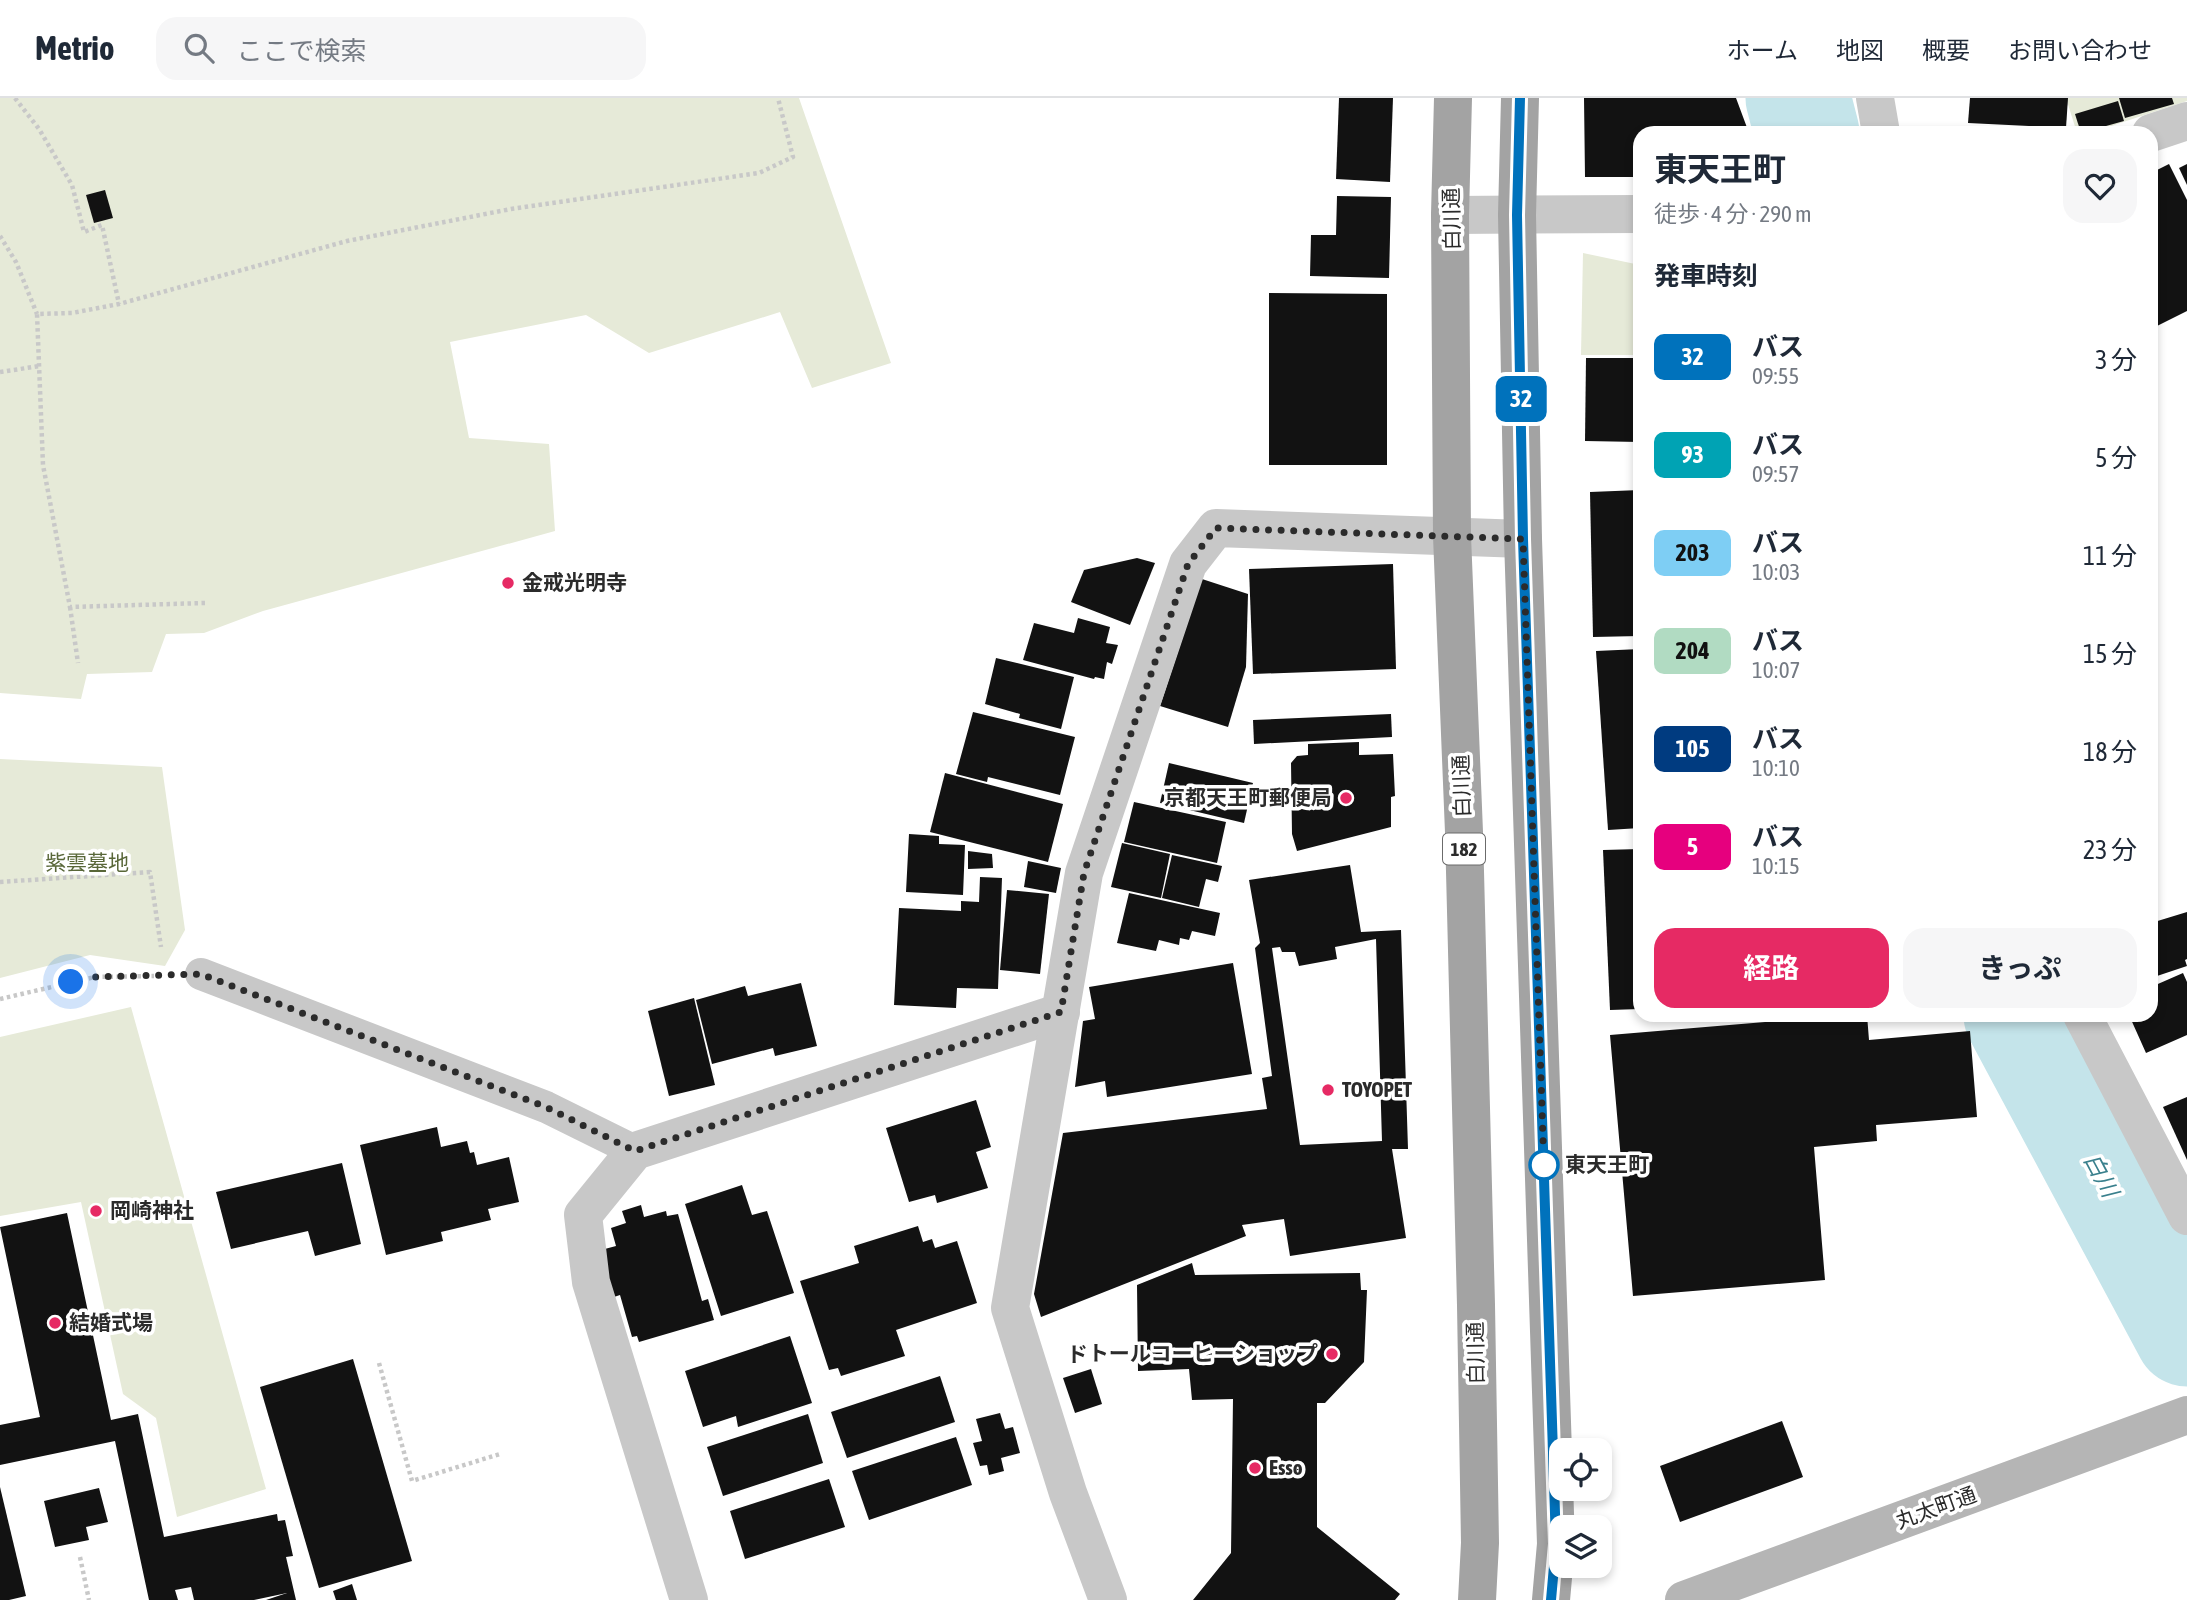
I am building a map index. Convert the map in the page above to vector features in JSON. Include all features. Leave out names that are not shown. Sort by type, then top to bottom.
[{"type":"main road","name":"白川通","points":[[1453,98],[1450,215],[1452,536],[1464,832],[1476,1319],[1480,1543],[1477,1600]]},
{"type":"main road","points":[[1520,98],[1517,215],[1523,539],[1556,1544],[1550,1600]]},
{"type":"street","points":[[1875,98],[1880,126]]},
{"type":"street","points":[[2158,131],[2187,121]]},
{"type":"street","points":[[1450,215],[1633,214]]},
{"type":"street","points":[[1108,1600],[1068,1493],[1010,1308],[1084,873],[1188,564],[1216,528],[1523,539]]},
{"type":"street","points":[[689,1600],[591,1282],[583,1215],[635,1151],[1061,1012]]},
{"type":"street","points":[[2086,1022],[2187,1216]]},
{"type":"street","name":"丸太町通","points":[[1684,1600],[2187,1415]]},
{"type":"lane","points":[[201,975],[546,1107],[635,1151]]},
{"type":"path","points":[[15,98],[39,130],[72,185],[84,232],[102,225],[118,304]]},
{"type":"path","points":[[37,314],[72,313],[118,304],[347,241],[511,209],[759,173],[793,157],[778,98]]},
{"type":"path","points":[[0,236],[16,262],[37,314],[43,465],[78,663]]},
{"type":"path","points":[[0,372],[40,366]]},
{"type":"path","points":[[70,607],[205,603]]},
{"type":"path","points":[[0,882],[150,872],[161,947],[201,975]]},
{"type":"path","points":[[0,999],[94,977],[201,975]]},
{"type":"path","points":[[379,1363],[412,1481],[500,1454]]},
{"type":"path","points":[[80,1557],[89,1600]]},
{"type":"green space","points":[[0,98],[799,98],[891,363],[812,388],[780,312],[649,353],[586,315],[450,342],[469,438],[549,444],[555,531],[263,611],[204,633],[166,634],[152,672],[87,674],[81,699],[0,693]]},
{"type":"green space","points":[[2066,98],[2187,98],[2187,101],[2111,126],[2075,126]]},
{"type":"green space","points":[[1583,253],[1633,264],[1633,355],[1581,355]]},
{"type":"green space","name":"紫雲墓地","points":[[0,759],[162,767],[185,930],[165,966],[90,955],[0,978]]},
{"type":"green space","points":[[131,1007],[266,1489],[177,1517],[156,1418],[123,1394],[81,1202],[0,1216],[0,1037]]},
{"type":"building","points":[[1339,98],[1393,98],[1390,182],[1336,179]]},
{"type":"building","points":[[1584,98],[1736,98],[1746,126],[1633,126],[1633,177],[1585,177]]},
{"type":"building","points":[[1970,98],[2068,98],[2066,126],[1968,123]]},
{"type":"building","points":[[2119,98],[2172,98],[2174,104],[2125,118]]},
{"type":"building","points":[[2118,101],[2124,121],[2106,126],[2079,126],[2075,114]]},
{"type":"building","points":[[2169,164],[2187,200],[2187,311],[2158,326],[2158,170]]},
{"type":"building","points":[[2187,164],[2187,185],[2179,168]]},
{"type":"building","points":[[105,190],[113,218],[94,223],[86,195]]},
{"type":"building","points":[[1337,196],[1391,197],[1389,278],[1310,276],[1311,235],[1336,235]]},
{"type":"building","points":[[1269,293],[1387,294],[1387,465],[1269,465]]},
{"type":"building","points":[[1586,358],[1633,358],[1633,442],[1585,441]]},
{"type":"building","points":[[1633,490],[1633,636],[1593,637],[1590,492]]},
{"type":"building","points":[[1137,558],[1155,563],[1130,625],[1071,602],[1084,570]]},
{"type":"building","points":[[1393,564],[1396,669],[1253,674],[1249,569]]},
{"type":"building","points":[[1202,579],[1248,594],[1246,667],[1228,727],[1160,706]]},
{"type":"building","points":[[1078,618],[1110,627],[1106,643],[1118,645],[1112,664],[1107,662],[1104,679],[1094,679],[1023,660],[1034,623],[1074,633]]},
{"type":"building","points":[[1633,649],[1633,828],[1608,830],[1596,651]]},
{"type":"building","points":[[996,658],[1074,677],[1061,729],[1019,718],[1020,714],[985,704]]},
{"type":"building","points":[[973,712],[1075,737],[1060,795],[988,777],[987,782],[956,774]]},
{"type":"building","points":[[1391,714],[1392,737],[1254,744],[1253,720]]},
{"type":"building","points":[[1359,742],[1359,755],[1393,754],[1395,796],[1391,797],[1391,827],[1297,851],[1292,834],[1291,763],[1297,756],[1308,755],[1308,744]]},
{"type":"building","points":[[1169,763],[1253,783],[1244,823],[1160,803]]},
{"type":"building","points":[[945,773],[1063,804],[1048,862],[930,832]]},
{"type":"building","points":[[1134,802],[1226,822],[1217,863],[1124,842]]},
{"type":"building","points":[[909,834],[939,836],[939,844],[965,845],[963,895],[906,892]]},
{"type":"building","points":[[1122,843],[1170,854],[1161,898],[1111,887]]},
{"type":"building","points":[[1633,849],[1633,1009],[1610,1010],[1603,850]]},
{"type":"building","points":[[968,851],[992,854],[993,868],[968,869]]},
{"type":"building","points":[[1172,855],[1222,866],[1218,882],[1206,879],[1199,907],[1162,898]]},
{"type":"building","points":[[1028,861],[1061,868],[1056,893],[1024,887]]},
{"type":"building","points":[[1350,865],[1361,932],[1401,930],[1408,1149],[1392,1149],[1406,1238],[1290,1256],[1284,1219],[1242,1225],[1246,1236],[1041,1317],[1034,1294],[1063,1133],[1267,1109],[1262,1078],[1272,1076],[1255,948],[1260,943],[1249,880]],"holes":[[[1376,939],[1382,1141],[1300,1145],[1272,948],[1280,947],[1282,952],[1295,952],[1299,966],[1337,959],[1335,947]]]},
{"type":"building","points":[[980,877],[1002,878],[998,989],[957,988],[956,1008],[894,1005],[899,908],[961,911],[961,901],[979,902]]},
{"type":"building","points":[[1007,890],[1049,894],[1040,974],[1000,970]]},
{"type":"building","points":[[1129,893],[1220,913],[1215,936],[1192,931],[1189,940],[1180,938],[1179,945],[1159,940],[1156,951],[1117,943]]},
{"type":"building","points":[[2187,912],[2187,966],[2158,976],[2158,921]]},
{"type":"building","points":[[1233,963],[1252,1074],[1107,1097],[1105,1081],[1075,1087],[1083,1021],[1095,1019],[1089,987]]},
{"type":"building","points":[[2183,973],[2187,982],[2187,1035],[2146,1053],[2132,1022],[2158,1022],[2158,984]]},
{"type":"building","points":[[801,983],[817,1046],[775,1056],[773,1048],[712,1064],[696,1000],[745,986],[748,996]]},
{"type":"building","points":[[694,998],[715,1085],[669,1096],[648,1011]]},
{"type":"building","points":[[1766,1022],[1868,1022],[1869,1040],[1970,1031],[1977,1117],[1876,1125],[1877,1141],[1814,1147],[1825,1280],[1633,1296],[1610,1035]]},
{"type":"building","points":[[2187,1097],[2187,1160],[2163,1107]]},
{"type":"building","points":[[976,1100],[991,1147],[976,1152],[988,1188],[937,1203],[935,1195],[909,1202],[886,1128]]},
{"type":"building","points":[[437,1127],[441,1147],[467,1141],[470,1153],[474,1152],[477,1165],[509,1157],[519,1202],[488,1209],[491,1220],[441,1232],[443,1241],[386,1255],[360,1145]]},
{"type":"building","points":[[342,1163],[361,1244],[315,1256],[308,1231],[231,1249],[216,1192]]},
{"type":"building","points":[[742,1185],[752,1215],[767,1211],[794,1293],[721,1316],[685,1204]]},
{"type":"building","points":[[641,1205],[644,1217],[666,1211],[667,1216],[678,1214],[702,1301],[708,1299],[714,1320],[639,1342],[637,1336],[632,1337],[620,1295],[614,1297],[601,1250],[616,1246],[611,1228],[626,1223],[622,1211]]},
{"type":"building","points":[[67,1213],[111,1420],[138,1414],[164,1537],[277,1514],[278,1521],[285,1520],[293,1556],[286,1557],[296,1600],[266,1600],[287,1593],[254,1600],[194,1600],[191,1587],[175,1590],[178,1600],[149,1600],[115,1441],[0,1465],[0,1425],[40,1417],[0,1227]]},
{"type":"building","points":[[918,1226],[923,1242],[932,1239],[935,1248],[957,1241],[977,1303],[896,1330],[905,1356],[841,1376],[838,1368],[829,1370],[800,1281],[859,1263],[854,1246]]},
{"type":"building","points":[[1192,1263],[1195,1275],[1360,1273],[1361,1290],[1367,1290],[1364,1362],[1325,1403],[1317,1403],[1317,1527],[1400,1594],[1395,1600],[1193,1600],[1231,1553],[1233,1399],[1192,1400],[1189,1369],[1138,1371],[1137,1285]]},
{"type":"building","points":[[790,1336],[812,1403],[738,1427],[736,1416],[703,1427],[685,1371]]},
{"type":"building","points":[[353,1359],[412,1561],[319,1588],[260,1387]]},
{"type":"building","points":[[1091,1369],[1102,1404],[1075,1413],[1063,1378]]},
{"type":"building","points":[[940,1376],[955,1422],[847,1458],[831,1412]]},
{"type":"building","points":[[1000,1413],[1005,1429],[1013,1427],[1020,1453],[1001,1458],[1004,1471],[989,1475],[987,1465],[980,1466],[973,1443],[982,1441],[976,1419]]},
{"type":"building","points":[[808,1414],[823,1463],[723,1496],[707,1447]]},
{"type":"building","points":[[1782,1421],[1803,1477],[1680,1522],[1660,1466]]},
{"type":"building","points":[[956,1437],[972,1485],[869,1520],[852,1471]]},
{"type":"building","points":[[829,1479],[845,1527],[745,1559],[730,1511]]},
{"type":"building","points":[[0,1487],[26,1596],[9,1600],[0,1600]]},
{"type":"building","points":[[99,1488],[108,1522],[86,1527],[89,1540],[55,1547],[44,1501]]},
{"type":"building","points":[[352,1584],[357,1600],[336,1600],[333,1591]]},
{"type":"waterway","name":"白川","points":[[1798,98],[1805,126]]},
{"type":"waterway","name":"白川","points":[[2020,1022],[2187,1334]]},
{"type":"bus line","name":"32","points":[[1520,98],[1517,215],[1523,539],[1556,1544],[1551,1600]]},
{"type":"place","name":"金戒光明寺","points":[[508,583]]},
{"type":"place","name":"京都天王町郵便局","points":[[1346,798]]},
{"type":"place","name":"TOYOPET","points":[[1328,1090]]},
{"type":"place","name":"東天王町","points":[[1544,1165]]},
{"type":"place","name":"岡崎神社","points":[[96,1211]]},
{"type":"place","name":"結婚式場","points":[[55,1323]]},
{"type":"place","name":"ドトールコーヒーショップ","points":[[1332,1354]]},
{"type":"place","name":"Esso","points":[[1255,1468]]},
{"type":"route","points":[[71,982],[94,977],[201,974],[546,1107],[635,1151],[1061,1012],[1084,873],[1188,564],[1216,528],[1523,539],[1544,1169],[1544,1165]]}]
